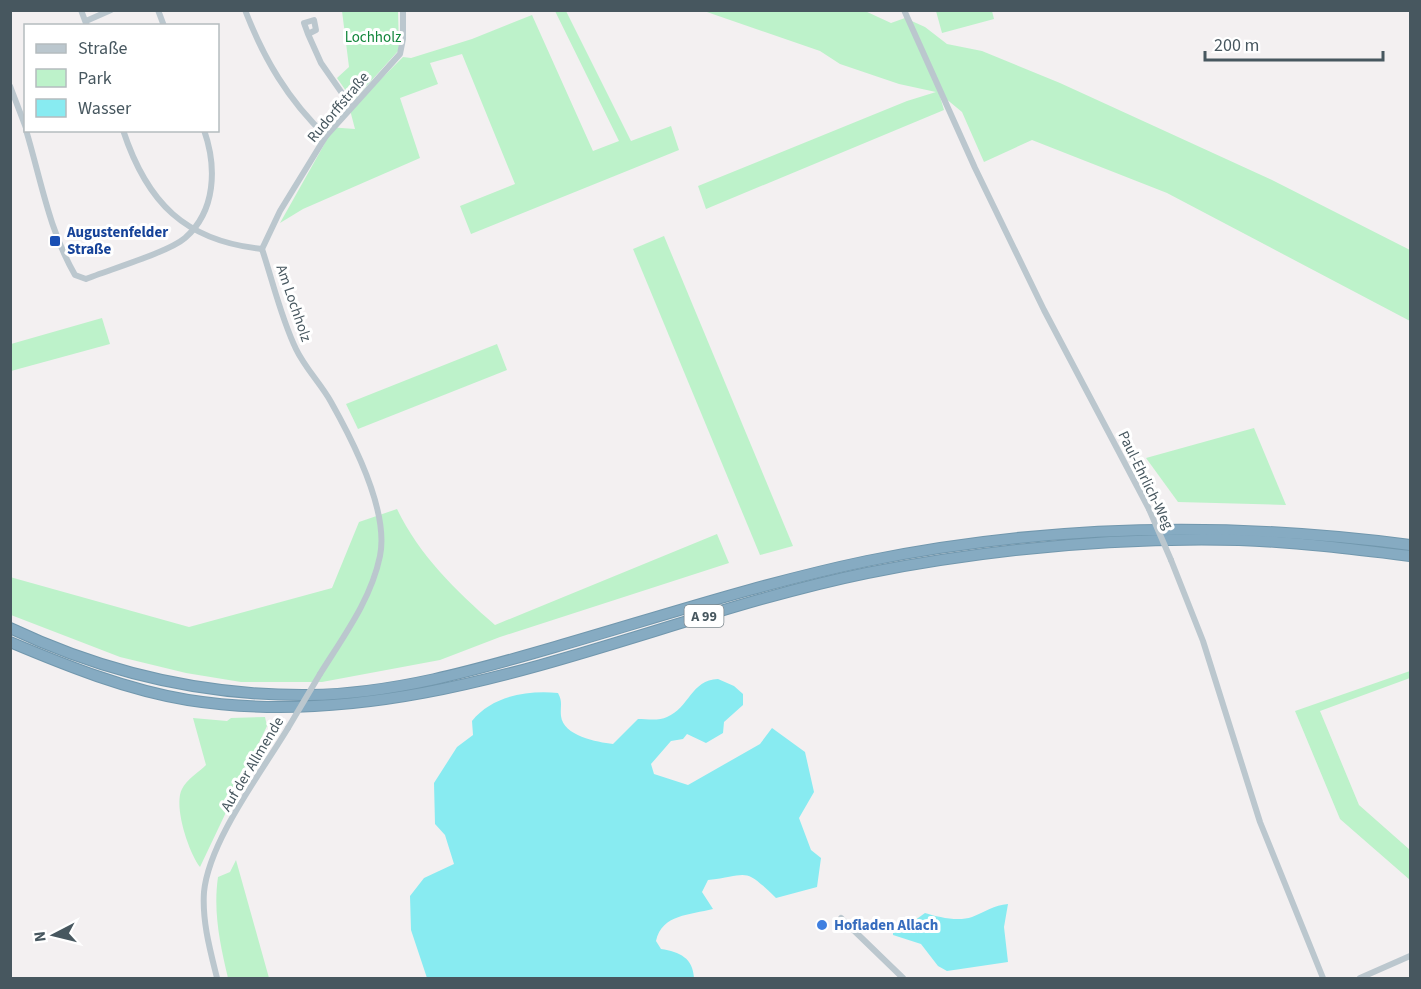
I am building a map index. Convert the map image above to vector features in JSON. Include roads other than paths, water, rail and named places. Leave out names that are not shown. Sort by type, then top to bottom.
[{"type":"highway","name":"A 99","points":[[10,628],[54,649],[120,671],[185,686],[242,693],[311,695],[361,692],[454,675],[773,584],[867,561],[960,545],[1078,532],[1158,528],[1290,531],[1410,545]]},
{"type":"highway","name":"A 99","points":[[10,642],[118,683],[185,700],[241,706],[310,708],[367,704],[448,689],[774,595],[866,574],[965,556],[1081,543],[1237,540],[1291,543],[1410,556]]},
{"type":"street","points":[[81,10],[86,23],[111,10]]},
{"type":"street","points":[[245,10],[271,68],[284,89],[326,136]]},
{"type":"street","name":"Rudorffstraße","points":[[262,249],[280,210],[326,136],[400,54],[403,10]]},
{"type":"street","name":"Paul-Ehrlich-Weg","points":[[904,10],[950,116],[994,208],[1149,509],[1203,641],[1260,822],[1323,978]]},
{"type":"street","points":[[308,34],[321,63],[351,106]]},
{"type":"street","points":[[10,86],[24,124]]},
{"type":"street","points":[[27,132],[48,215],[68,263],[79,279],[86,279],[177,243],[192,230],[203,214],[212,189],[212,155],[205,132]]},
{"type":"street","name":"Am Lochholz","points":[[124,132],[136,167],[152,193],[192,230],[217,240],[262,249],[296,348],[332,403],[370,482],[380,519],[381,533],[381,554],[374,577]]},
{"type":"street","name":"Auf der Allmende","points":[[217,978],[204,913],[207,872],[221,839],[361,607],[374,577]]},
{"type":"street","points":[[841,918],[903,978]]},
{"type":"street","points":[[1359,978],[1410,956]]},
{"type":"water","points":[[718,679],[734,686],[743,694],[743,705],[724,722],[723,733],[706,743],[687,734],[683,739],[671,741],[651,764],[654,774],[688,785],[760,744],[772,728],[805,752],[814,792],[799,818],[811,850],[821,858],[817,887],[776,898],[757,881],[745,875],[708,880],[702,892],[713,909],[678,917],[664,925],[656,941],[661,949],[684,957],[691,965],[694,978],[427,978],[411,930],[410,896],[424,878],[454,864],[445,835],[435,824],[434,783],[457,747],[473,735],[472,721],[480,712],[511,696],[558,693],[561,702],[561,716],[568,729],[582,737],[613,744],[638,719],[667,717],[674,713],[702,684]]},
{"type":"water","points":[[1008,904],[1004,927],[1008,962],[947,971],[938,966],[921,944],[893,935],[893,927],[911,923],[925,913],[961,919]]},
{"type":"place","name":"Augustenfelder Straße","points":[[55,241]]},
{"type":"place","name":"Hofladen Allach","points":[[822,925]]},
{"type":"park label","name":"Lochholz","points":[[373,37]]}]
